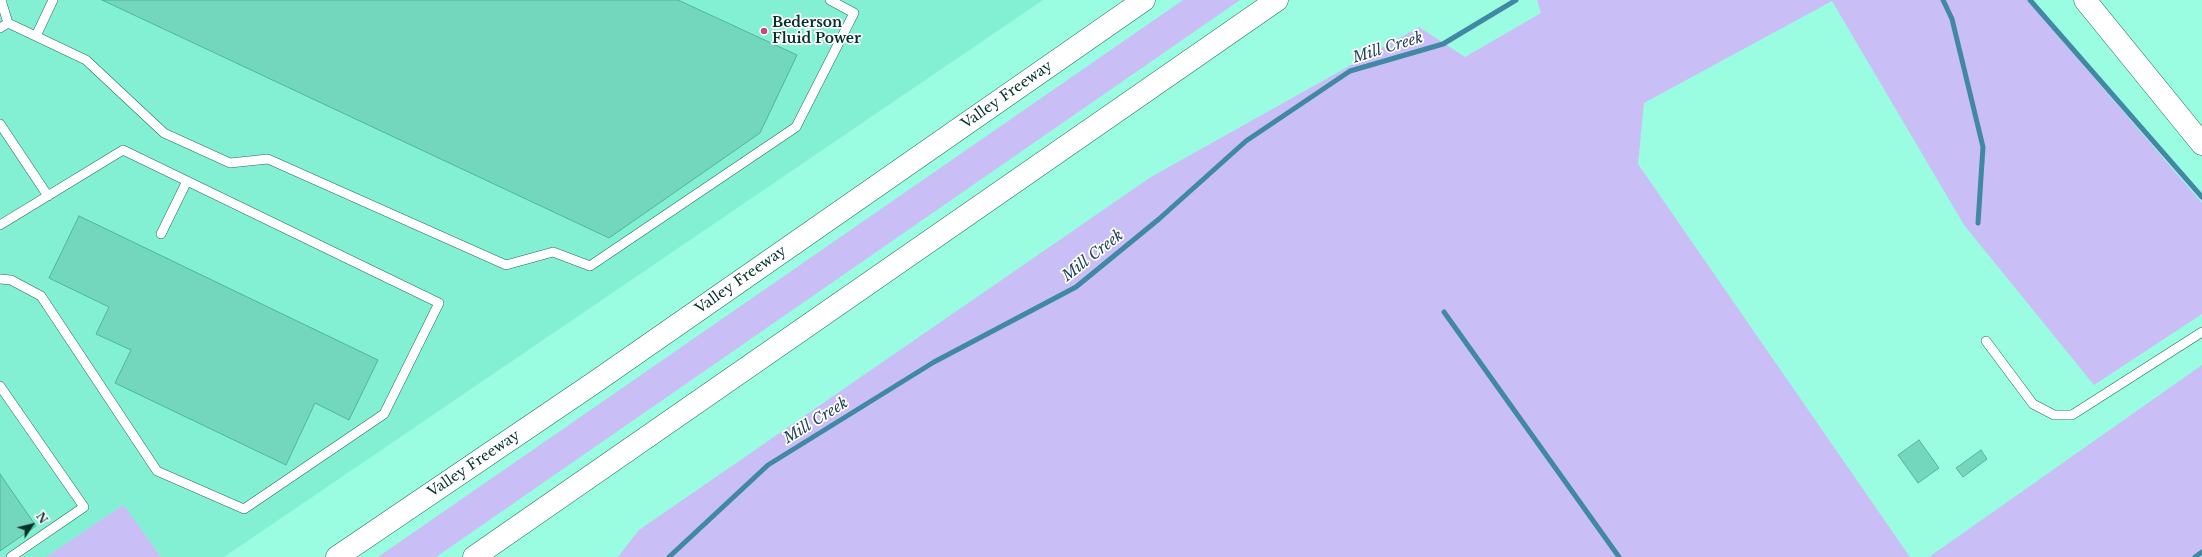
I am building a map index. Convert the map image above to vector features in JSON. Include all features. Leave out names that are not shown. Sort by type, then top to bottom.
[{"type":"main road","name":"Valley Freeway","points":[[337,557],[598,380],[1144,0]]},
{"type":"main road","points":[[474,557],[1278,0]]},
{"type":"main road","points":[[2086,0],[2202,144]]},
{"type":"lane","points":[[1,0],[8,23],[86,60],[164,133],[230,163],[268,159],[506,264],[553,252],[590,266],[796,127],[854,13],[830,0]]},
{"type":"lane","points":[[36,36],[53,0]]},
{"type":"lane","points":[[0,28],[8,23]]},
{"type":"lane","points":[[0,124],[48,196]]},
{"type":"lane","points":[[0,225],[123,150],[439,303],[384,414],[244,509],[157,471],[41,296],[11,280],[0,279]]},
{"type":"lane","points":[[161,234],[187,181]]},
{"type":"lane","points":[[1986,341],[2033,404],[2054,415],[2072,415],[2202,332]]},
{"type":"lane","points":[[0,386],[84,507],[11,557]]},
{"type":"shaded area","points":[[0,0],[1043,0],[224,557],[161,557],[123,505],[51,557],[0,557]]},
{"type":"shaded area","points":[[1183,0],[1240,0],[436,557],[378,557]]},
{"type":"shaded area","points":[[1537,0],[2027,0],[2202,203],[2202,314],[2094,385],[1964,225],[1832,1],[1644,103],[1638,164],[1910,557],[618,557],[639,530],[1151,177],[1419,27],[1465,57],[1541,13]]},
{"type":"shaded area","points":[[2202,365],[2202,557],[1929,557]]},
{"type":"shaded area","points":[[123,505],[161,557],[46,557]]},
{"type":"building","points":[[102,0],[678,0],[797,55],[760,133],[609,238]]},
{"type":"building","points":[[79,216],[378,360],[349,420],[315,403],[286,465],[115,383],[131,350],[96,334],[109,307],[49,278]]},
{"type":"building","points":[[1919,440],[1939,468],[1918,483],[1898,455]]},
{"type":"building","points":[[1981,450],[1987,459],[1963,477],[1956,468]]},
{"type":"building","points":[[0,474],[36,526],[0,551]]},
{"type":"waterway","name":"Mill Creek","points":[[669,557],[768,465],[934,362],[1076,287],[1159,219],[1246,141],[1350,71],[1443,44],[1516,0]]},
{"type":"waterway","points":[[1943,0],[1952,19],[1983,147],[1978,223]]},
{"type":"waterway","points":[[2030,0],[2202,197]]},
{"type":"waterway","points":[[1444,312],[1619,557]]},
{"type":"waterway","points":[[2195,557],[2202,552]]},
{"type":"place","name":"Bederson Fluid Power","points":[[764,31]]}]
